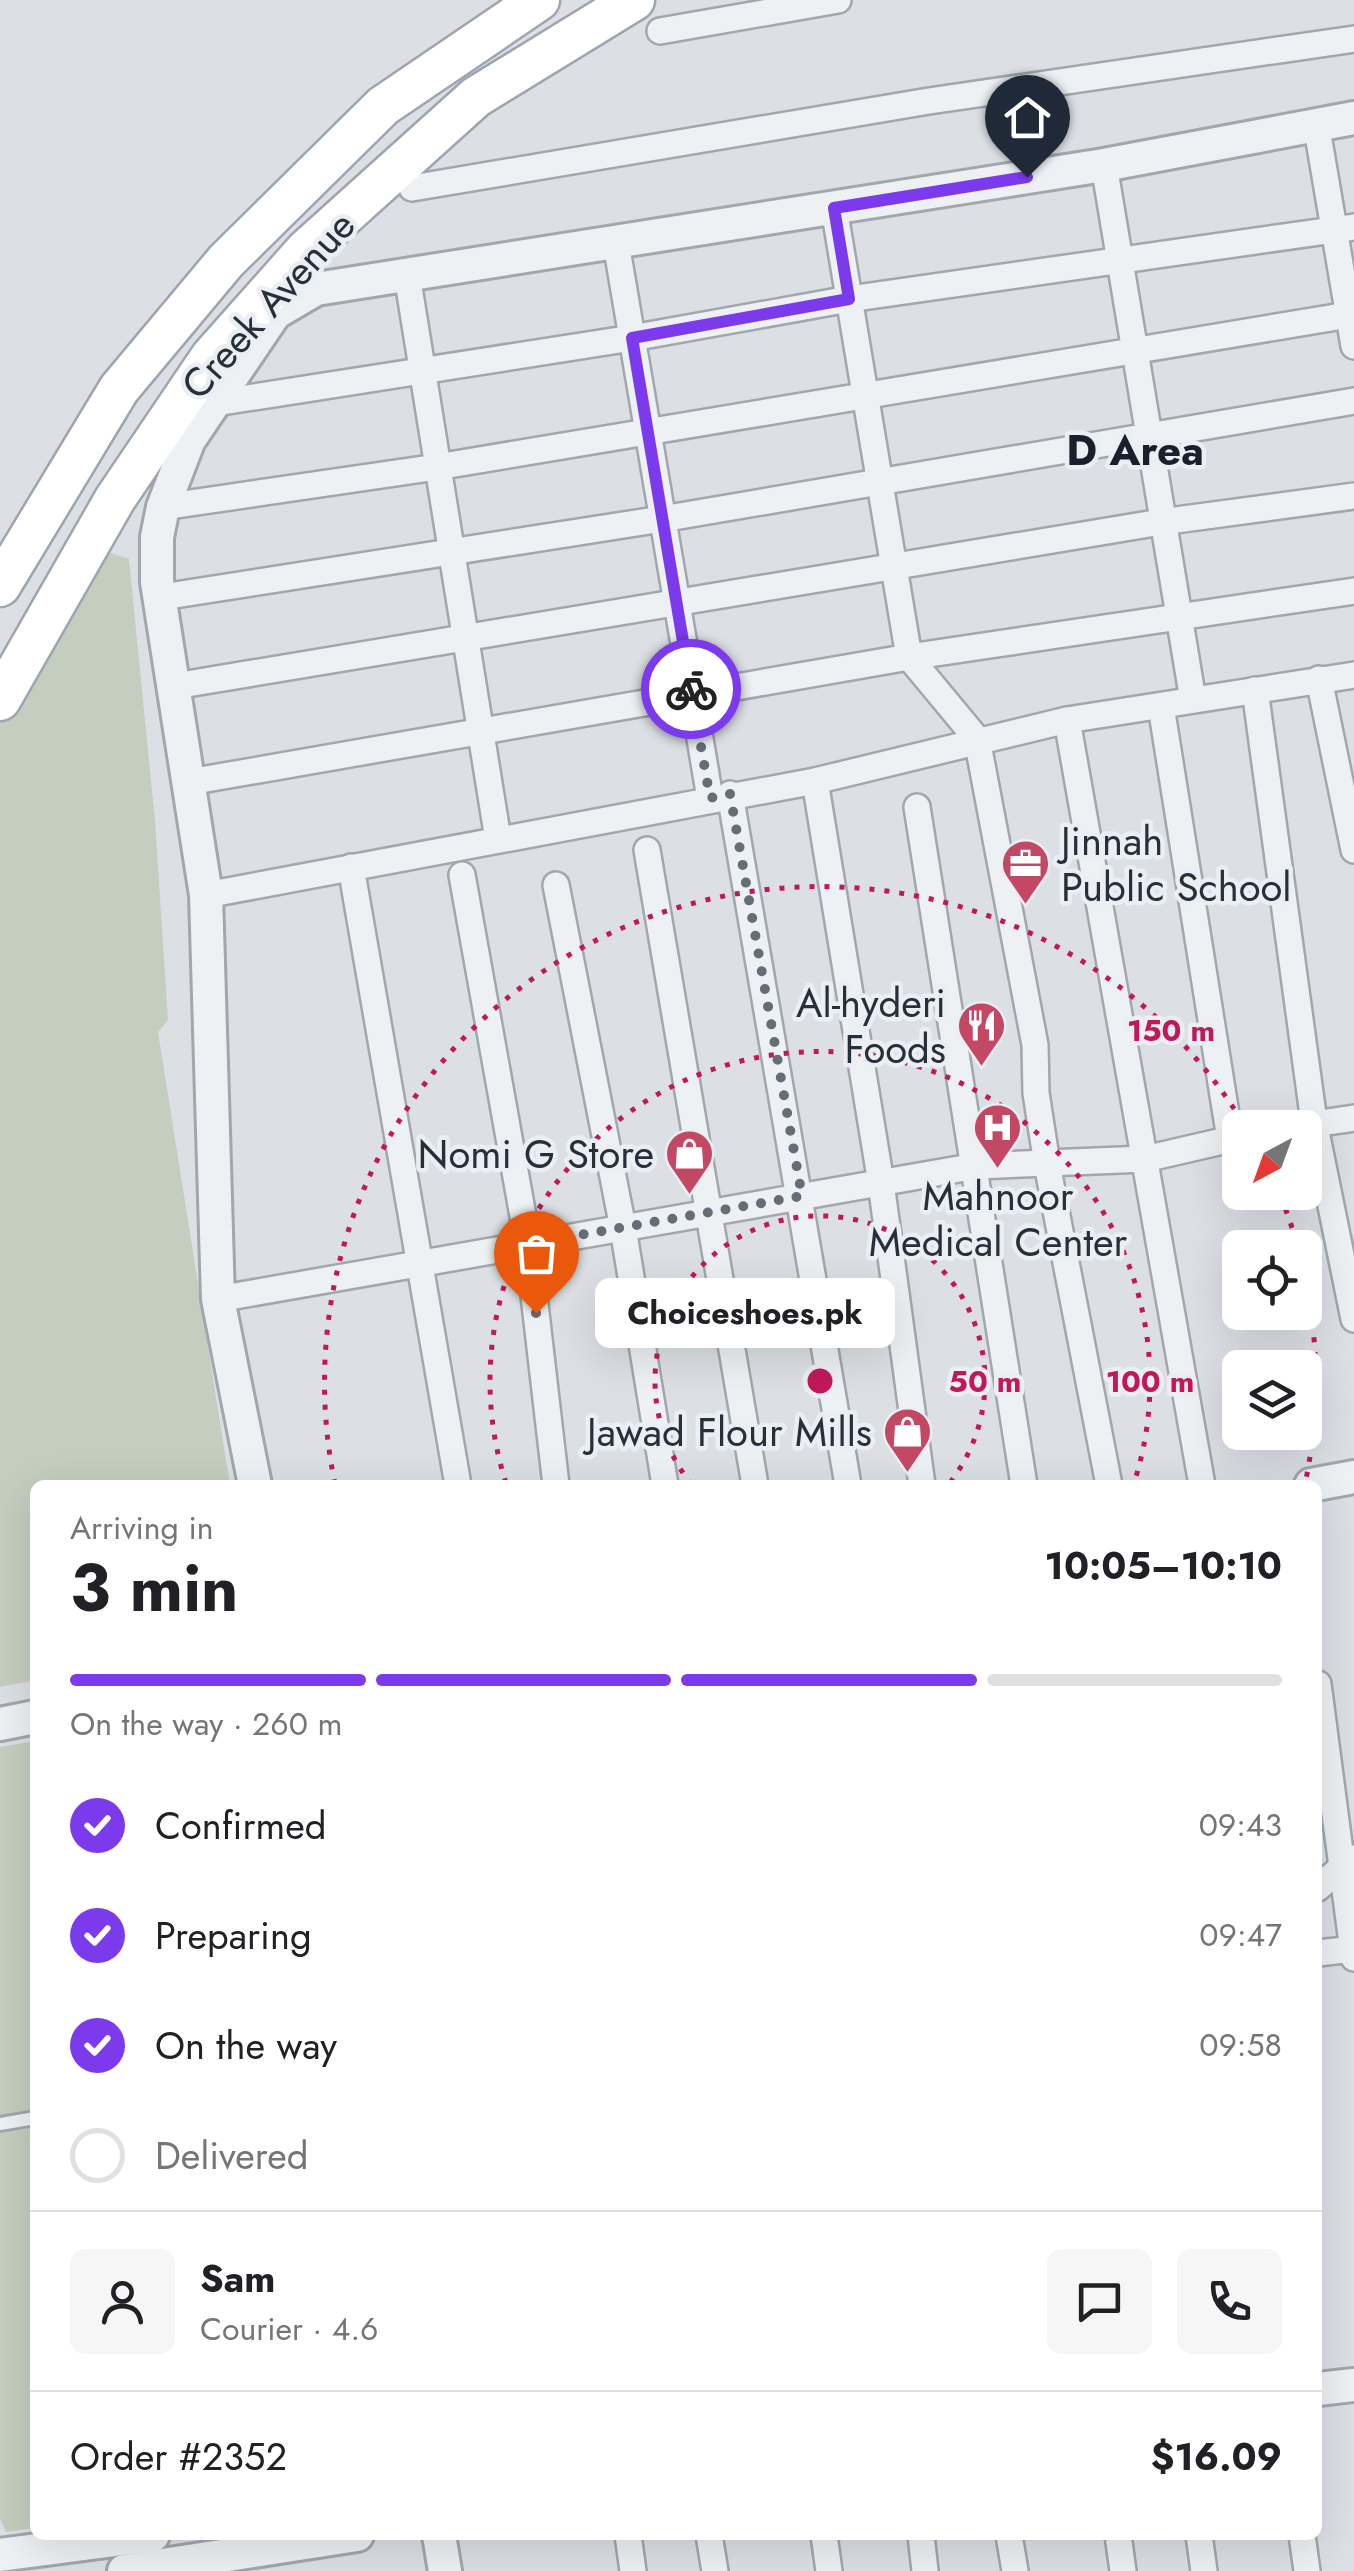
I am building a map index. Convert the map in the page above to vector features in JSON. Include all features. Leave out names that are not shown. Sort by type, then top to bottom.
[{"type":"main road","name":"Creek Avenue","points":[[0,586],[119,389],[226,261],[383,106],[538,0]]},
{"type":"main road","name":"Creek Avenue","points":[[0,700],[115,499],[168,420],[211,357],[294,263],[476,97],[634,0]]},
{"type":"street","points":[[660,31],[838,0]]},
{"type":"street","points":[[412,188],[928,101],[1354,39]]},
{"type":"street","points":[[255,1480],[218,1299],[206,895],[162,597],[157,537],[163,507],[188,440],[266,324],[293,299],[316,289],[1104,165],[1354,118]]},
{"type":"street","points":[[1316,123],[1344,229],[1354,346]]},
{"type":"street","points":[[1104,165],[1193,700]]},
{"type":"street","points":[[834,208],[910,657],[977,739],[1035,1044],[1036,1093],[1047,1164],[1108,1480]]},
{"type":"street","points":[[209,404],[632,338],[849,299],[1344,229]]},
{"type":"street","points":[[616,243],[692,696],[720,796],[802,1196],[847,1480]]},
{"type":"street","points":[[407,275],[498,839]]},
{"type":"street","points":[[163,507],[437,467],[1351,315]]},
{"type":"street","points":[[162,597],[450,554],[1354,401]]},
{"type":"street","points":[[175,686],[1161,522],[1354,496]]},
{"type":"street","points":[[189,782],[910,657],[1354,591]]},
{"type":"street","points":[[206,895],[815,781],[1067,720],[1354,675]]},
{"type":"street","points":[[1319,678],[1354,850]]},
{"type":"street","points":[[1255,690],[1312,1110]]},
{"type":"street","points":[[1161,706],[1230,1110]]},
{"type":"street","points":[[1067,720],[1201,1480]]},
{"type":"street","points":[[815,781],[881,1183],[921,1480]]},
{"type":"street","points":[[916,807],[1023,1480]]},
{"type":"street","points":[[647,850],[755,1480]]},
{"type":"street","points":[[351,867],[457,1480]]},
{"type":"street","points":[[462,874],[528,1244],[555,1480]]},
{"type":"street","points":[[556,885],[623,1228],[664,1480]]},
{"type":"street","points":[[1322,1121],[1354,1118]]},
{"type":"street","points":[[218,1299],[976,1166],[1146,1158],[1222,1141]]},
{"type":"street","points":[[1322,1161],[1354,1319]]},
{"type":"street","points":[[1322,1483],[1354,1478]]},
{"type":"street","points":[[1322,1708],[1348,1862],[1354,1958]]},
{"type":"street","points":[[0,1724],[30,1718]]},
{"type":"street","points":[[1322,1885],[1348,1862]]},
{"type":"street","points":[[1322,1953],[1353,1949]]},
{"type":"street","points":[[1322,2383],[1354,2384]]},
{"type":"street","points":[[0,2555],[115,2540]]},
{"type":"street","points":[[124,2571],[325,2540]]},
{"type":"street","points":[[440,2540],[445,2571]]},
{"type":"street","points":[[629,2540],[633,2571]]},
{"type":"street","points":[[710,2540],[715,2571]]},
{"type":"street","points":[[825,2540],[829,2571]]},
{"type":"street","points":[[922,2540],[926,2571]]},
{"type":"street","points":[[1010,2540],[1014,2571]]},
{"type":"street","points":[[1119,2540],[1123,2571]]},
{"type":"street","points":[[1201,2540],[1204,2571]]},
{"type":"street","points":[[1303,2540],[1307,2571]]},
{"type":"lane","points":[[0,2124],[30,2119]]},
{"type":"green space","points":[[102,550],[129,559],[155,821],[168,1020],[158,1032],[229,1480],[30,1480],[30,1681],[0,1687],[0,722]]},
{"type":"green space","points":[[30,1742],[30,2529],[6,2532],[0,2519],[0,1747]]},
{"type":"way so far","points":[[536,1313],[528,1244],[802,1196],[730,794],[710,798],[691,689]]},
{"type":"place","name":"Jinnah Public School","points":[[1026,906]]},
{"type":"place","name":"Al-hyderi Foods","points":[[981,1068]]},
{"type":"place","name":"Mahnoor Medical Center","points":[[998,1170]]},
{"type":"place","name":"Nomi G Store","points":[[689,1196]]},
{"type":"place","name":"Choiceshoes.pk","points":[[536,1313]]},
{"type":"place","name":"Jawad Flour Mills","points":[[907,1474]]},
{"type":"district","name":"D Area","points":[[1135,450]]},
{"type":"route","points":[[691,689],[632,338],[849,299],[834,208],[1027,177]]}]
